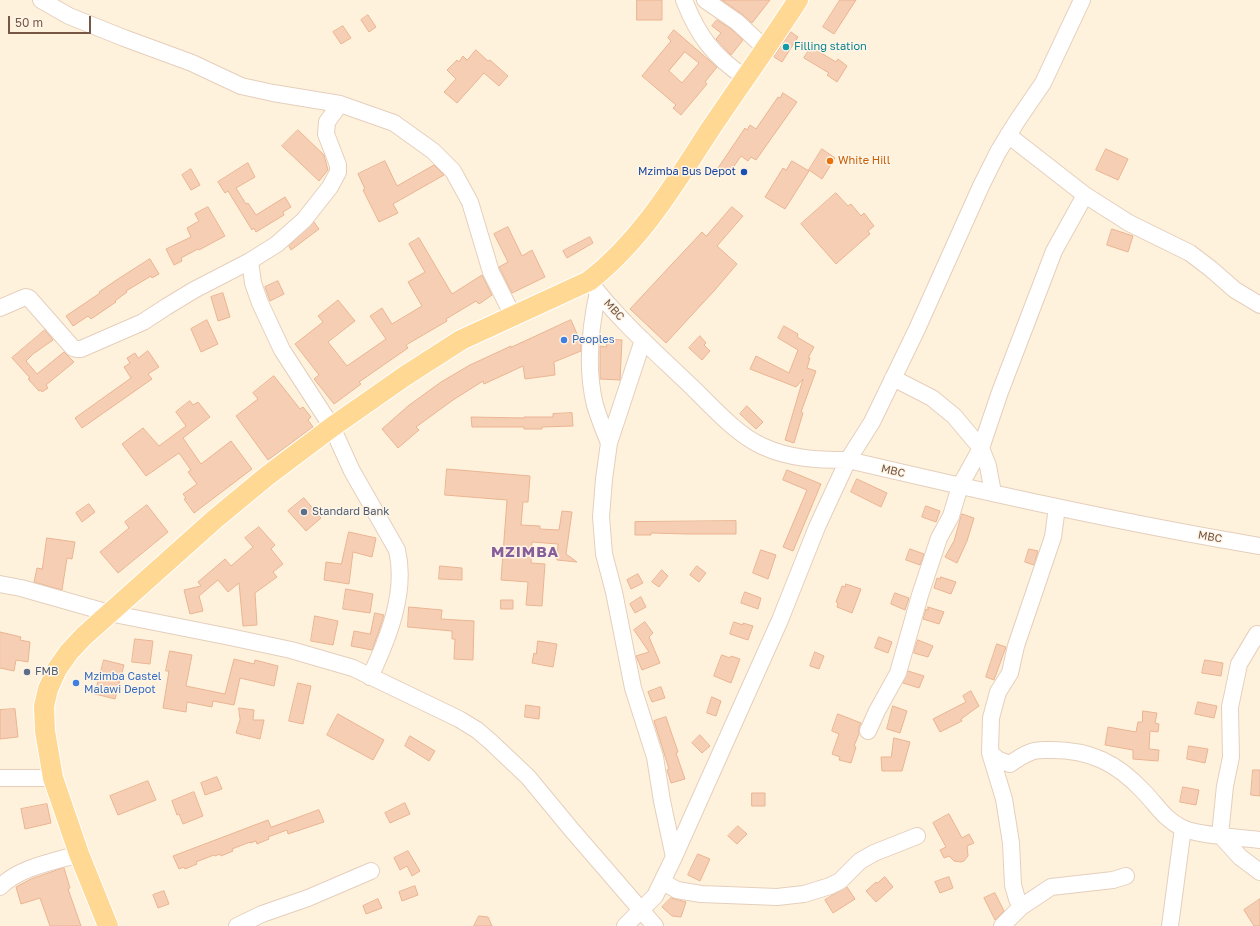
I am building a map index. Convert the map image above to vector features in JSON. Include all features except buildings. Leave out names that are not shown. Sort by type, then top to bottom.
[{"type":"main road","points":[[108,926],[79,854],[53,778],[45,731],[44,706],[48,689],[57,669],[69,652],[109,613],[215,519],[267,476],[332,427],[405,376],[461,340],[512,316],[593,287],[604,269],[626,248],[643,227],[690,162],[798,0]]},
{"type":"street","points":[[41,0],[69,16],[192,63],[241,86],[340,104],[394,123],[433,152],[453,171],[470,202],[491,272],[512,316]]},
{"type":"street","points":[[684,0],[708,46],[730,68],[746,78]]},
{"type":"street","points":[[705,0],[737,22],[766,49]]},
{"type":"street","points":[[625,926],[655,896],[663,882],[780,620],[817,527],[848,460],[872,422],[981,186],[1008,135],[1043,83],[1082,0]]},
{"type":"street","points":[[0,308],[23,298],[29,298],[73,348],[80,349],[143,322],[194,290],[250,261],[277,244],[304,220],[330,187],[338,172],[338,165],[326,134],[326,128],[327,122],[340,104]]},
{"type":"street","points":[[1008,135],[1085,195],[1129,223],[1190,253],[1235,290],[1260,305]]},
{"type":"street","points":[[868,731],[898,673],[920,595],[939,538],[951,516],[960,486],[981,448],[1000,392],[1054,251],[1085,195]]},
{"type":"street","points":[[250,261],[253,283],[260,303],[282,350],[332,427],[352,471],[397,550],[401,577],[396,608],[378,660],[370,677]]},
{"type":"street","points":[[593,287],[590,373],[595,405],[609,443]]},
{"type":"street","name":"MBC","points":[[593,287],[642,340],[735,428],[761,446],[790,456],[818,460],[848,460],[1057,507],[1260,546]]},
{"type":"street","points":[[642,340],[609,443],[601,517],[604,554],[614,592],[633,688],[655,757],[662,801],[674,857]]},
{"type":"street","points":[[893,378],[932,398],[954,416],[981,448],[988,466],[993,493]]},
{"type":"street","points":[[1021,908],[1013,885],[1011,842],[1004,799],[990,753],[991,718],[998,692],[1010,673],[1018,640],[1053,537],[1057,507]]},
{"type":"street","points":[[0,584],[109,613],[291,650],[353,668],[459,719],[477,730],[528,777],[571,830],[655,926]]},
{"type":"street","points":[[1257,634],[1239,664],[1230,708],[1231,757],[1225,786],[1220,835],[1240,857],[1260,872]]},
{"type":"street","points":[[1004,799],[1005,783],[1010,764],[1021,756],[1033,751],[1055,750],[1085,753],[1103,760],[1119,770],[1144,791],[1154,805],[1168,820],[1183,828],[1196,832],[1260,840]]},
{"type":"street","points":[[990,753],[999,760],[1010,764]]},
{"type":"street","points":[[0,778],[53,778]]},
{"type":"street","points":[[1170,926],[1183,828]]},
{"type":"street","points":[[663,882],[677,890],[702,894],[778,897],[804,894],[840,881],[860,861],[874,853],[917,836]]},
{"type":"street","points":[[0,887],[15,876],[27,870],[79,854]]},
{"type":"street","points":[[236,926],[262,914],[308,898],[372,871]]},
{"type":"street","points":[[1002,926],[1021,908],[1051,887],[1113,880],[1126,876]]},
{"type":"place","name":"Filling station","points":[[786,47]]},
{"type":"place","name":"White Hill","points":[[830,161]]},
{"type":"place","name":"Mzimba Bus Depot","points":[[744,172]]},
{"type":"place","name":"Peoples","points":[[564,340]]},
{"type":"place","name":"Standard Bank","points":[[304,512]]},
{"type":"place","name":"FMB","points":[[27,672]]},
{"type":"place","name":"Mzimba Castel Malawi Depot","points":[[76,683]]},
{"type":"district","name":"MZIMBA","points":[[525,552]]}]
